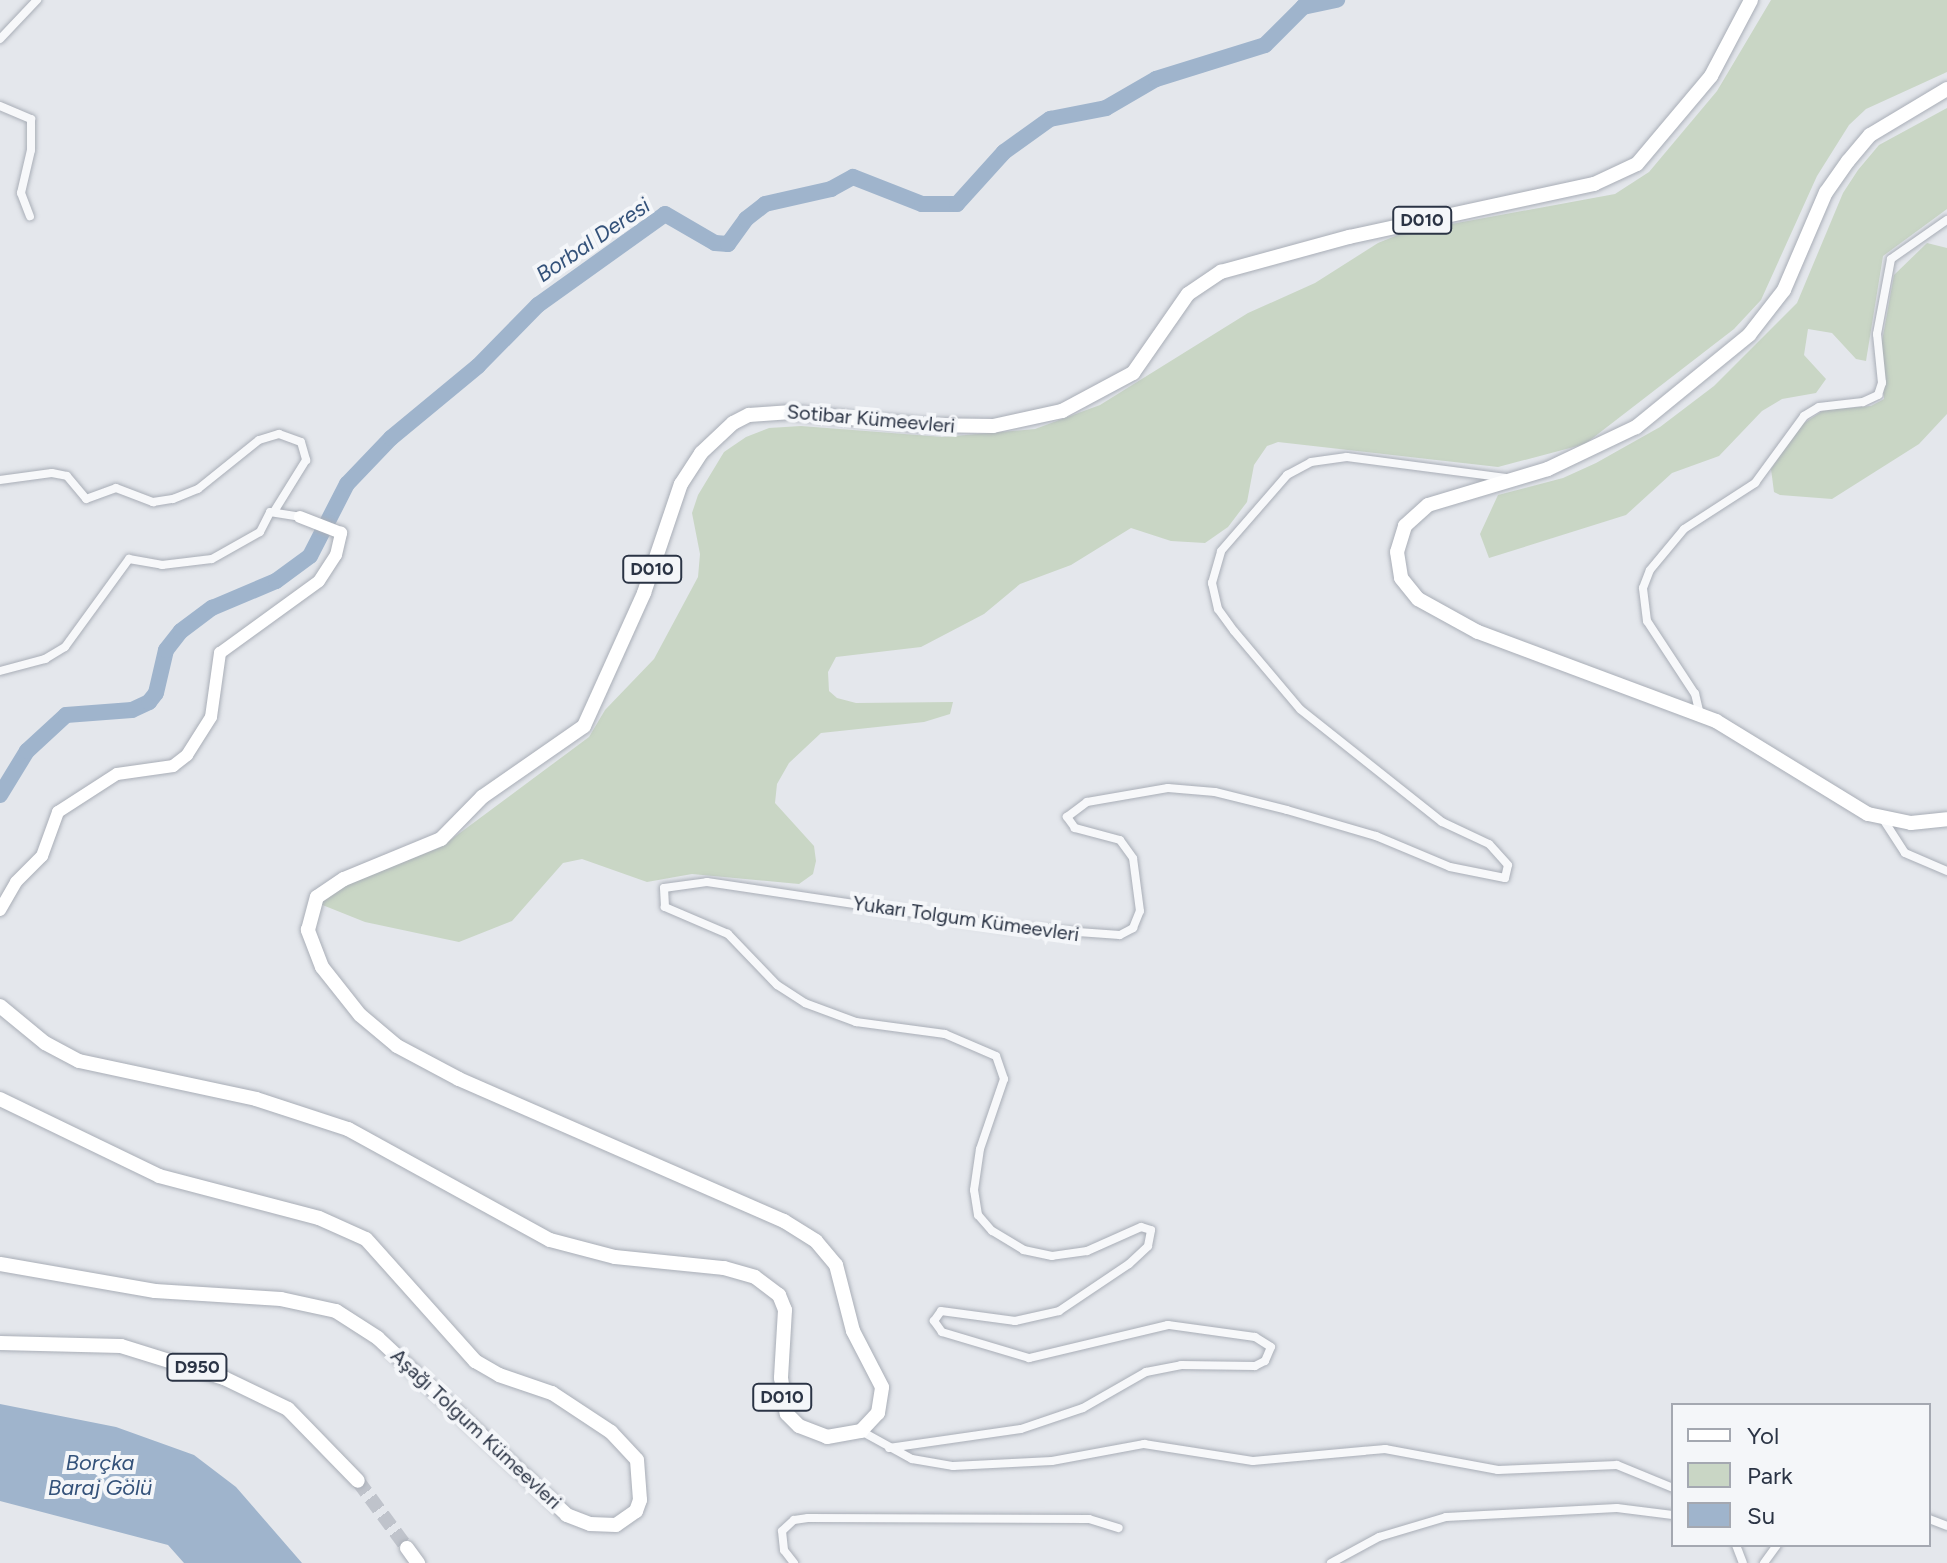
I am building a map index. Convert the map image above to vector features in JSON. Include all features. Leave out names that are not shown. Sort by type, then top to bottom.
[{"type":"main road","name":"Sotibar Kümeevleri","points":[[861,1431],[878,1413],[882,1387],[853,1331],[836,1265],[816,1241],[784,1221],[404,1050],[360,1015],[322,967],[311,945],[310,908],[317,897],[344,879],[441,839],[482,797],[584,726],[644,593],[681,484],[709,443],[733,423],[758,413],[788,412],[932,426],[993,426],[1062,411],[1133,373],[1188,294],[1221,272],[1349,237],[1594,184],[1637,164],[1711,76],[1751,0]]},
{"type":"main road","points":[[1947,89],[1889,122],[1848,161],[1826,192],[1784,290],[1749,335],[1636,427],[1574,459],[1441,498],[1415,515],[1397,552],[1408,589],[1431,609],[1478,632],[1701,715],[1744,736],[1850,807],[1883,819],[1911,823],[1947,819]]},
{"type":"main road","name":"D010","points":[[0,1006],[45,1043],[79,1061],[256,1099],[348,1129],[550,1240],[615,1257],[724,1268],[755,1277],[779,1295],[785,1310],[781,1378],[787,1414],[799,1426],[827,1437],[861,1431]]},
{"type":"main road","name":"Aşağı Tolgum Kümeevleri","points":[[0,1099],[159,1176],[319,1218],[366,1239],[475,1361],[499,1375],[552,1393],[611,1432],[637,1460],[640,1500],[636,1511],[616,1525],[590,1524],[567,1515],[378,1338],[336,1311],[281,1299],[155,1291],[0,1264]]},
{"type":"main road","name":"D950","points":[[0,1343],[121,1346],[210,1372],[288,1409],[358,1481]]},
{"type":"main road","points":[[407,1548],[418,1563]]},
{"type":"street","points":[[0,39],[37,0]]},
{"type":"street","points":[[0,106],[31,119],[31,150],[21,193],[30,216]]},
{"type":"street","points":[[1701,715],[1695,694],[1651,631],[1643,588],[1674,538],[1755,483],[1790,432],[1811,411],[1878,395],[1882,383],[1877,334],[1889,265],[1898,252],[1947,220]]},
{"type":"street","points":[[0,480],[52,473],[67,476],[86,499],[116,488],[153,502],[173,499],[198,489],[259,440],[279,434],[301,442],[306,460],[260,532],[212,559],[162,565],[129,559],[65,647],[45,659],[0,671]]},
{"type":"street","name":"Yukarı Tolgum Kümeevleri","points":[[889,1448],[1021,1429],[1083,1408],[1146,1372],[1181,1365],[1255,1366],[1265,1361],[1271,1347],[1255,1337],[1168,1325],[1029,1358],[942,1332],[934,1321],[941,1311],[1015,1321],[1059,1311],[1129,1264],[1148,1246],[1151,1230],[1141,1227],[1087,1251],[1052,1256],[1024,1250],[992,1231],[978,1215],[974,1190],[980,1149],[1004,1079],[996,1056],[960,1038],[856,1022],[805,1003],[777,985],[728,934],[665,907],[664,888],[707,882],[1008,927],[1120,935],[1133,928],[1140,911],[1133,858],[1120,840],[1075,828],[1067,817],[1087,802],[1168,788],[1215,792],[1287,810],[1376,836],[1450,867],[1505,878],[1508,865],[1489,844],[1442,822],[1300,709],[1226,620],[1212,583],[1221,551],[1287,475],[1311,462],[1347,457],[1511,479]]},
{"type":"street","points":[[0,910],[16,882],[42,856],[58,812],[117,774],[173,766],[187,755],[211,717],[220,653],[325,575],[339,548],[341,533],[332,527],[275,510]]},
{"type":"street","points":[[1883,819],[1905,853],[1947,871]]},
{"type":"street","points":[[861,1431],[912,1459],[965,1466],[1052,1461],[1144,1444],[1253,1461],[1385,1449],[1498,1470],[1617,1465],[1671,1487]]},
{"type":"street","points":[[1331,1563],[1379,1537],[1446,1517],[1617,1508],[1671,1515]]},
{"type":"street","points":[[794,1563],[784,1550],[782,1531],[794,1520],[808,1518],[1089,1519],[1119,1528]]},
{"type":"green space","points":[[1771,0],[1947,0],[1947,72],[1866,109],[1849,125],[1817,176],[1761,300],[1734,329],[1585,444],[1498,467],[1278,442],[1267,446],[1254,465],[1247,502],[1228,527],[1205,543],[1171,541],[1131,528],[1071,565],[1020,584],[984,614],[921,647],[836,657],[828,672],[829,691],[837,698],[856,703],[953,702],[950,714],[924,722],[821,733],[789,763],[777,784],[775,803],[814,846],[816,861],[813,874],[799,884],[692,874],[647,882],[582,859],[563,863],[512,921],[459,942],[365,922],[320,904],[345,885],[441,847],[589,737],[605,710],[654,659],[698,577],[700,554],[692,513],[698,495],[724,452],[746,437],[769,428],[801,426],[943,437],[1035,429],[1100,405],[1248,313],[1315,283],[1378,243],[1403,233],[1615,194],[1649,172],[1717,91]]},
{"type":"green space","points":[[1947,108],[1947,209],[1883,256],[1866,361],[1856,359],[1832,333],[1808,329],[1804,355],[1826,379],[1816,393],[1782,399],[1762,411],[1719,456],[1672,473],[1626,515],[1489,558],[1480,534],[1498,495],[1563,478],[1596,463],[1660,427],[1714,386],[1797,303],[1843,193],[1858,170],[1879,145]]},
{"type":"green space","points":[[1927,243],[1947,248],[1947,414],[1919,444],[1832,499],[1774,492],[1771,469],[1801,425],[1824,410],[1871,406],[1884,399],[1881,347],[1894,275]]},
{"type":"water","name":"Borçka Baraj Gölü","points":[[0,1404],[116,1427],[194,1455],[236,1487],[302,1563],[184,1563],[168,1545],[0,1501]]},
{"type":"waterway","name":"Borbal Deresi","points":[[0,795],[27,751],[66,715],[132,710],[149,702],[156,693],[166,650],[181,631],[212,608],[276,581],[310,556],[347,484],[391,438],[478,366],[538,305],[665,214],[715,243],[728,244],[746,219],[765,204],[831,189],[853,177],[922,204],[957,204],[1004,152],[1050,119],[1106,108],[1156,79],[1265,45],[1303,7],[1337,0]]},
{"type":"tunnel","points":[[358,1481],[407,1548]]}]
